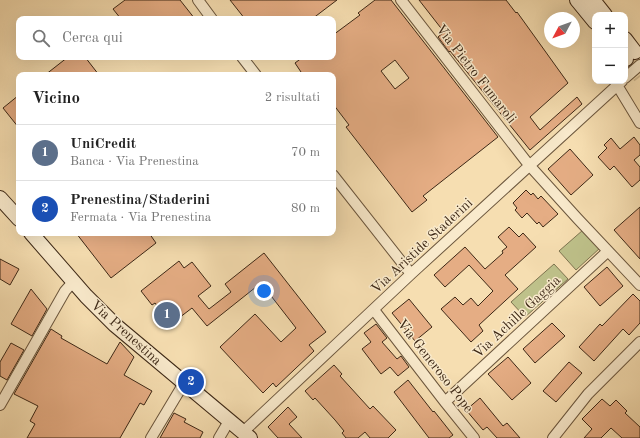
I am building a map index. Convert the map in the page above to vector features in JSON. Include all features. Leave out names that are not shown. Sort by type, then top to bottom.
[{"type":"street","points":[[198,0],[210,16]]},
{"type":"street","name":"Via Pietro Fumaroli","points":[[401,0],[529,165],[640,285]]},
{"type":"street","points":[[577,0],[592,18]]},
{"type":"street","points":[[593,0],[603,12]]},
{"type":"street","points":[[628,48],[632,59],[628,70]]},
{"type":"street","points":[[244,60],[254,72]]},
{"type":"street","name":"Via Aristide Staderini","points":[[246,435],[411,274],[618,84]]},
{"type":"street","points":[[620,84],[640,123]]},
{"type":"street","points":[[336,179],[411,274]]},
{"type":"street","points":[[0,198],[16,216]]},
{"type":"street","name":"Via Prenestina","points":[[34,236],[74,282],[115,325],[246,435]]},
{"type":"street","name":"Via Achille Gaggia","points":[[445,402],[608,251]]},
{"type":"street","points":[[0,405],[65,291],[74,282]]},
{"type":"street","name":"Via Generoso Pope","points":[[374,310],[474,438]]},
{"type":"street","points":[[552,438],[588,394],[640,342]]},
{"type":"street","points":[[151,438],[184,383]]},
{"type":"street","points":[[219,438],[229,421]]},
{"type":"green space","points":[[583,230],[600,248],[576,270],[559,251]]},
{"type":"green space","points":[[554,264],[568,279],[525,317],[511,302]]},
{"type":"building","points":[[125,0],[180,0],[193,16],[119,16],[113,9]]},
{"type":"building","points":[[230,0],[337,0],[316,16],[243,16]]},
{"type":"building","points":[[375,0],[391,0],[498,137],[423,196],[427,200],[412,212],[346,127],[349,125],[336,108],[336,72],[301,72],[295,63],[299,60],[336,60],[336,33],[360,15],[358,13]],"holes":[[[395,60],[409,78],[395,89],[381,71]]]},
{"type":"building","points":[[419,0],[506,0],[516,13],[517,12],[568,83],[530,117],[540,130],[577,97],[582,104],[530,150],[450,51],[449,52],[438,37],[444,32]]},
{"type":"building","points":[[64,60],[87,60],[97,72],[49,72]]},
{"type":"building","points":[[16,97],[16,124],[3,108]]},
{"type":"building","points":[[634,137],[640,145],[640,155],[634,160],[640,167],[640,180],[632,187],[614,166],[610,170],[598,157],[607,148],[604,145],[611,138],[620,149]]},
{"type":"building","points":[[570,149],[593,175],[571,195],[548,169]]},
{"type":"building","points":[[526,190],[531,195],[533,193],[538,199],[541,196],[558,214],[543,227],[539,222],[537,224],[527,213],[522,218],[515,210],[517,208],[513,203]]},
{"type":"building","points":[[640,207],[640,259],[614,230]]},
{"type":"building","points":[[509,227],[519,237],[523,233],[536,247],[505,275],[518,289],[479,325],[483,331],[471,342],[441,309],[455,297],[463,305],[471,298],[478,306],[493,291],[469,265],[445,287],[434,275],[465,247],[485,269],[503,253],[502,251],[507,247],[498,237]]},
{"type":"building","points":[[78,236],[151,236],[156,243],[111,278]]},
{"type":"building","points":[[264,253],[326,332],[309,345],[314,351],[276,387],[273,383],[263,393],[220,347],[255,314],[281,342],[296,328],[261,283],[207,326],[192,308],[171,324],[155,303],[152,305],[141,291],[179,261],[184,268],[192,262],[211,286],[198,296],[209,309],[231,292],[225,284]]},
{"type":"building","points":[[0,259],[19,269],[10,285],[0,279]]},
{"type":"building","points":[[607,267],[623,286],[600,306],[584,287]]},
{"type":"building","points":[[31,289],[47,309],[32,336],[11,324]]},
{"type":"building","points":[[633,294],[640,301],[640,323],[629,335],[623,329],[594,361],[579,347],[600,324],[602,326]]},
{"type":"building","points":[[409,299],[432,327],[415,341],[392,313]]},
{"type":"building","points":[[552,323],[565,336],[535,363],[523,349]]},
{"type":"building","points":[[376,324],[387,338],[382,342],[397,359],[401,356],[409,367],[398,376],[390,367],[381,374],[362,349],[371,342],[364,333]]},
{"type":"building","points":[[51,329],[62,336],[61,338],[107,364],[120,342],[134,357],[124,375],[152,391],[144,405],[140,403],[120,438],[27,438],[35,424],[30,421],[38,406],[14,394]]},
{"type":"building","points":[[11,343],[24,350],[7,380],[0,376],[0,362]]},
{"type":"building","points":[[508,357],[531,383],[512,400],[488,374]]},
{"type":"building","points":[[569,362],[582,373],[556,402],[543,391]]},
{"type":"building","points":[[334,365],[342,374],[340,376],[370,409],[373,406],[396,430],[388,438],[370,438],[365,432],[358,438],[346,438],[342,433],[344,431],[335,420],[315,398],[313,400],[305,391]]},
{"type":"building","points":[[408,380],[453,435],[449,438],[429,438],[394,392]]},
{"type":"building","points":[[480,398],[503,426],[507,423],[520,438],[497,438],[487,427],[483,430],[466,410]]},
{"type":"building","points":[[602,399],[610,406],[616,400],[627,411],[625,413],[640,427],[640,438],[622,438],[611,428],[601,438],[584,438],[592,429],[582,419]]},
{"type":"building","points":[[288,407],[297,417],[289,424],[302,438],[278,438],[268,427]]},
{"type":"building","points":[[174,413],[186,419],[184,422],[203,432],[200,438],[160,438]]},
{"type":"tunnel","points":[[628,62],[640,77]]},
{"type":"place","name":"UniCredit","points":[[167,315]]},
{"type":"place","name":"Prenestina/Staderini","points":[[191,382]]}]
